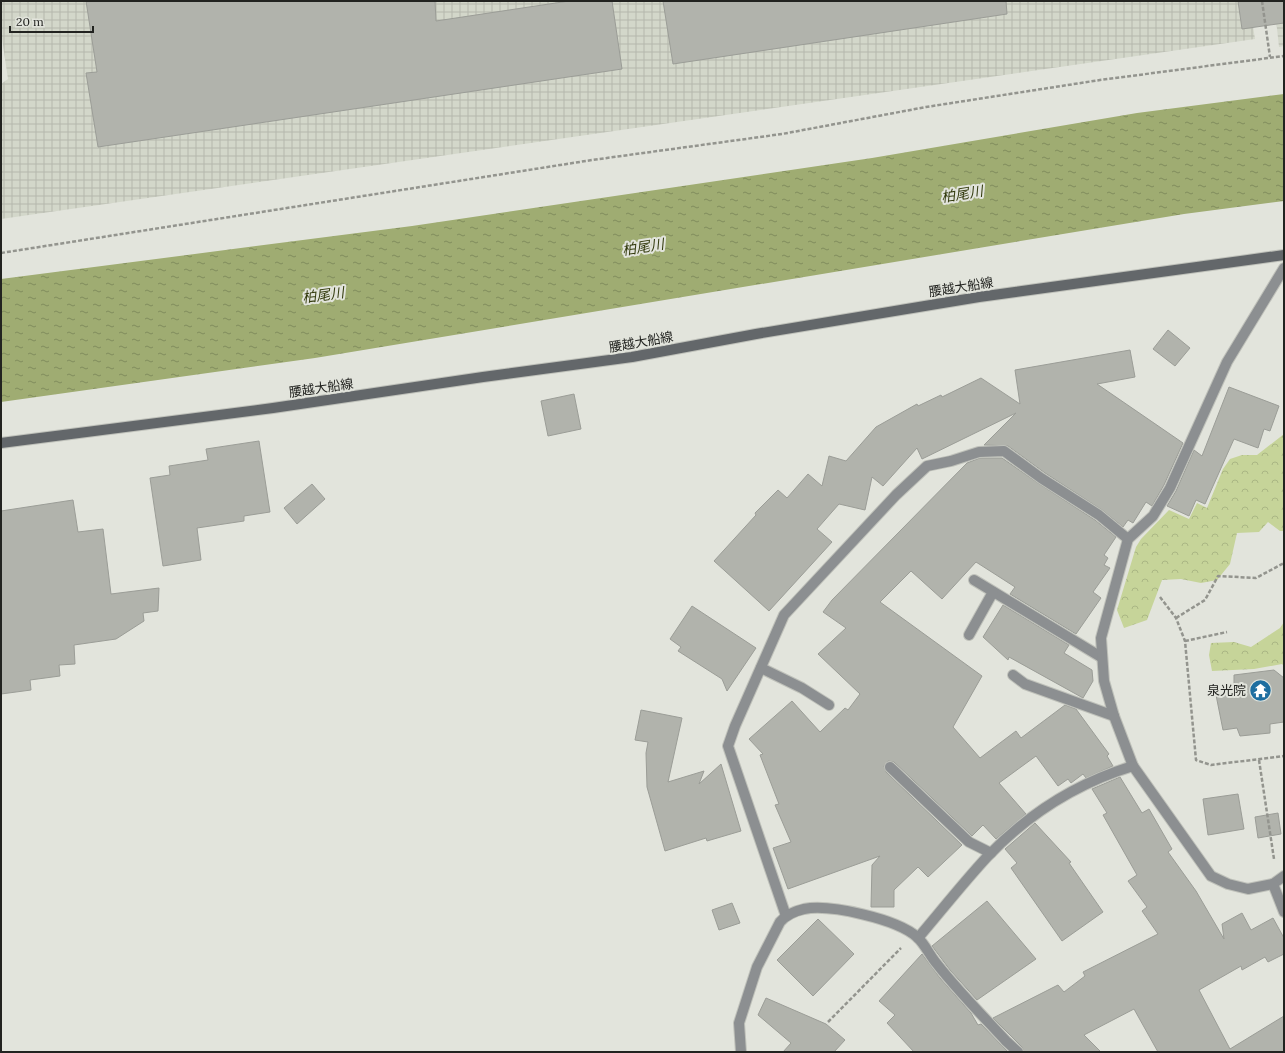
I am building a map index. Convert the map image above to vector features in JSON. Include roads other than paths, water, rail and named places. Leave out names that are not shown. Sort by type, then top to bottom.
[{"type":"main road","name":"腰越大船線","points":[[1,443],[273,408],[632,357],[756,334],[979,297],[1284,255]]},
{"type":"street","points":[[1284,268],[1227,362],[1170,488],[1153,516],[1128,539],[1101,638],[1104,681],[1114,716],[1133,766],[1210,876],[1228,884],[1248,889],[1278,880],[1284,912]]},
{"type":"street","points":[[786,916],[728,746],[735,726],[784,615],[896,495],[926,466],[951,461],[979,452],[1004,451],[1040,478],[1099,515],[1128,539]]},
{"type":"street","points":[[974,580],[1102,657]]},
{"type":"street","points":[[969,635],[993,592]]},
{"type":"street","points":[[761,668],[802,688],[829,705]]},
{"type":"street","points":[[1013,675],[1025,684],[1114,716]]},
{"type":"street","points":[[916,936],[991,853],[1015,831],[1076,789],[1105,775],[1133,766]]},
{"type":"street","points":[[890,767],[969,842],[991,853]]},
{"type":"street","points":[[741,1052],[739,1023],[757,966],[780,922],[786,916],[803,909],[822,908],[841,910],[885,921],[916,936],[937,964],[1006,1041],[1018,1052]]},
{"type":"water","name":"柏尾川","points":[[1284,94],[1284,201],[1184,214],[315,358],[1,402],[1,279],[412,226],[872,158],[1137,113]]},
{"type":"place","name":"泉光院","points":[[1261,690]]}]
